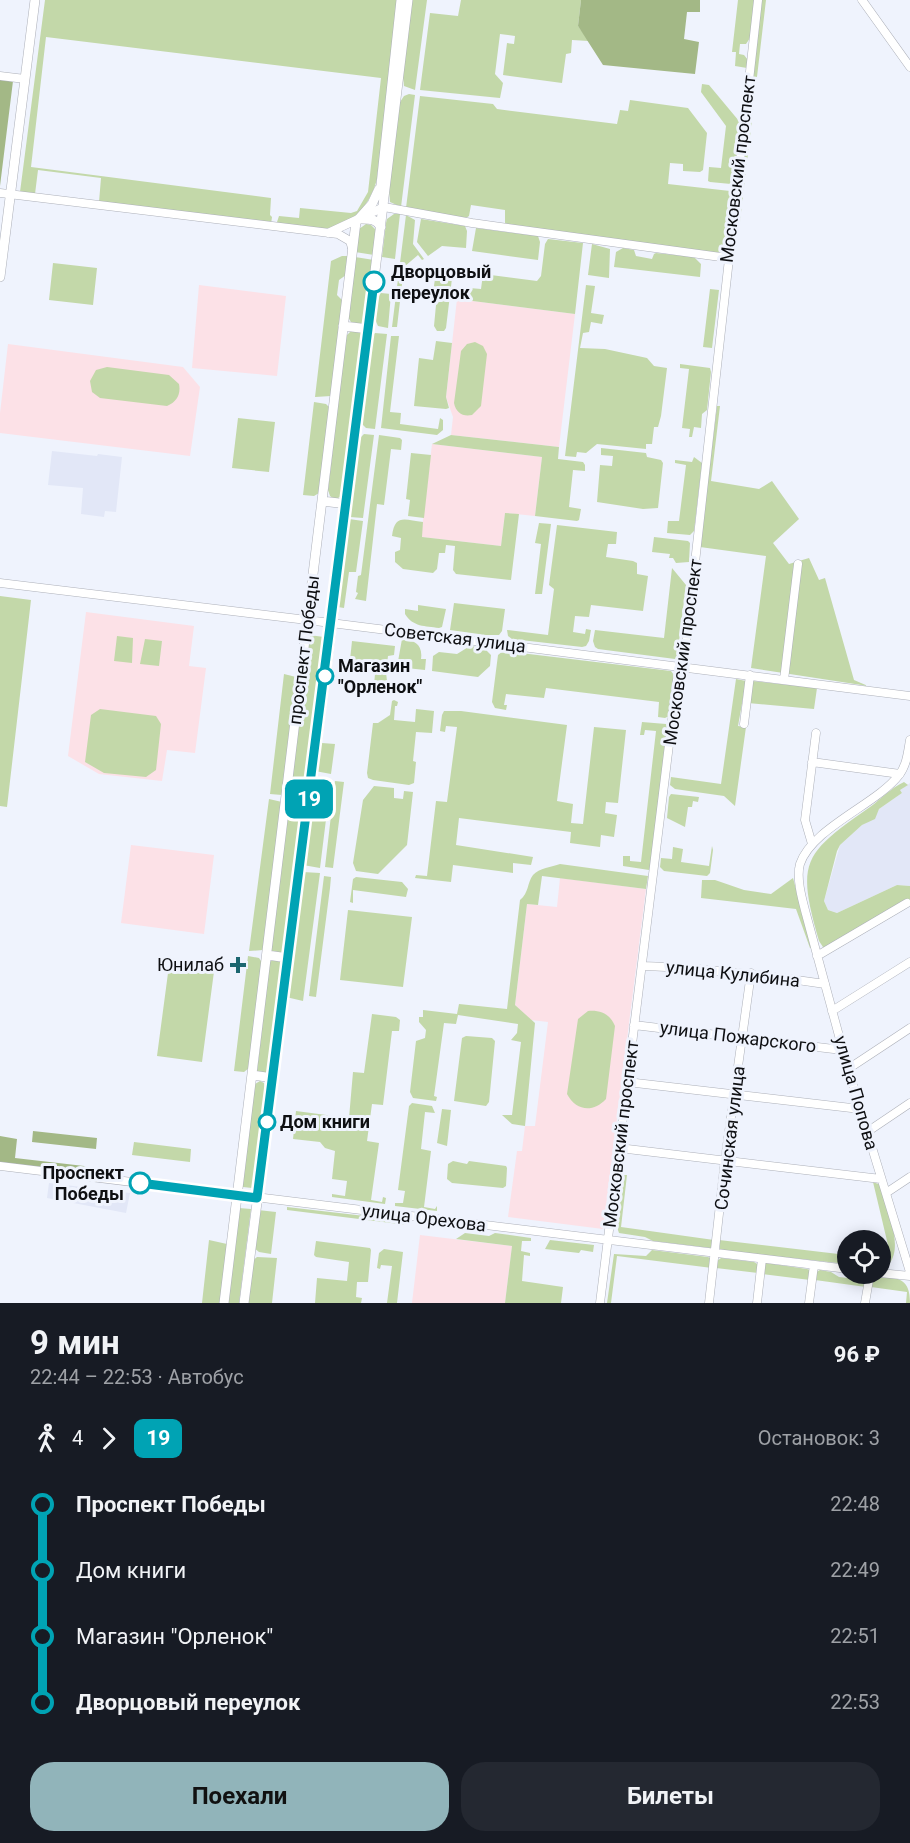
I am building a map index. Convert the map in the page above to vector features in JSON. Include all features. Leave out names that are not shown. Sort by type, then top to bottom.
[{"type":"main road","points":[[0,277],[5,194],[25,79],[34,0]]},
{"type":"main road","name":"проспект Победы","points":[[244,1303],[384,207],[401,0]]},
{"type":"main road","name":"проспект Победы","points":[[384,207],[380,200],[379,189],[408,0]]},
{"type":"main road","name":"проспект Победы","points":[[224,1303],[352,249],[359,220],[372,204],[379,189]]},
{"type":"main road","points":[[359,220],[373,219],[379,222],[381,227]]},
{"type":"main road","points":[[343,326],[369,329]]},
{"type":"main road","points":[[322,501],[346,504]]},
{"type":"main road","points":[[287,798],[309,801]]},
{"type":"main road","points":[[267,955],[288,957]]},
{"type":"main road","points":[[252,1075],[273,1078]]},
{"type":"street","name":"Московский проспект","points":[[600,1303],[677,680],[685,648],[758,0]]},
{"type":"street","points":[[862,0],[910,67]]},
{"type":"street","points":[[0,76],[25,79]]},
{"type":"street","points":[[5,194],[328,233],[345,237],[350,241],[352,249]]},
{"type":"street","points":[[328,233],[384,207],[472,223],[728,258]]},
{"type":"street","points":[[784,680],[798,564]]},
{"type":"street","name":"Советская улица","points":[[0,583],[910,696]]},
{"type":"street","points":[[744,724],[750,675]]},
{"type":"street","points":[[816,733],[805,820],[812,844],[900,774],[910,740]]},
{"type":"street","points":[[812,762],[900,774]]},
{"type":"street","name":"улица Попова","points":[[812,844],[801,863],[801,894],[842,1050],[910,1274]]},
{"type":"street","points":[[817,956],[908,903]]},
{"type":"street","points":[[832,1011],[910,962]]},
{"type":"street","name":"улица Кулибина","points":[[642,966],[686,967],[751,973],[825,984]]},
{"type":"street","name":"Сочинская улица","points":[[709,1303],[725,1160],[751,973]]},
{"type":"street","name":"улица Пожарского","points":[[634,1025],[842,1050]]},
{"type":"street","points":[[848,1069],[910,1028]]},
{"type":"street","points":[[627,1082],[860,1109]]},
{"type":"street","points":[[867,1132],[910,1103]]},
{"type":"street","points":[[619,1148],[882,1179]]},
{"type":"street","name":"улица Орехова","points":[[0,1167],[837,1268]]},
{"type":"street","points":[[886,1193],[910,1178]]},
{"type":"street","points":[[757,1303],[762,1258]]},
{"type":"street","points":[[810,1303],[814,1265]]},
{"type":"street","points":[[891,1273],[910,1274]]},
{"type":"street","points":[[865,1303],[868,1284]]},
{"type":"shaded area","points":[[199,285],[286,296],[277,376],[192,368]]},
{"type":"shaded area","points":[[457,299],[575,314],[559,447],[451,435],[453,417],[446,397]]},
{"type":"shaded area","points":[[8,344],[183,367],[200,387],[190,456],[0,433]]},
{"type":"shaded area","points":[[432,444],[542,457],[535,516],[505,513],[501,546],[421,537]]},
{"type":"shaded area","points":[[52,451],[122,457],[116,512],[105,511],[104,517],[81,514],[83,488],[48,485]]},
{"type":"shaded area","points":[[86,612],[194,626],[189,666],[206,668],[195,753],[167,750],[162,781],[99,774],[68,756]]},
{"type":"shaded area","points":[[910,783],[910,886],[897,885],[837,913],[828,910],[824,901],[840,845],[862,825],[873,819],[879,809],[902,793],[900,790]]},
{"type":"shaded area","points":[[131,845],[214,855],[204,934],[121,923]]},
{"type":"shaded area","points":[[560,878],[646,889],[603,1229],[508,1217],[517,1151],[522,1151],[525,1126],[535,1126],[548,1022],[531,1020],[515,1005],[527,904],[557,907]]},
{"type":"shaded area","points":[[49,1183],[130,1193],[126,1213],[47,1198]]},
{"type":"shaded area","points":[[420,1235],[512,1246],[505,1303],[412,1303]]},
{"type":"green space","points":[[45,0],[398,0],[377,179],[370,197],[359,213],[335,228],[313,229],[276,225],[279,216],[299,218],[300,208],[351,213],[357,211],[368,192],[381,78],[46,37],[31,167],[271,198],[271,224],[99,202],[101,178],[38,170],[35,194],[20,192]]},
{"type":"green space","points":[[411,0],[427,0],[415,90],[404,86],[403,77]]},
{"type":"green space","points":[[461,0],[581,0],[578,26],[589,41],[572,40],[571,53],[566,54],[562,83],[503,75],[507,43],[514,44],[515,36],[500,34],[495,74],[503,83],[500,98],[420,90],[430,13],[458,16]]},
{"type":"green space","points":[[581,0],[700,0],[700,12],[687,12],[684,39],[699,42],[695,74],[603,65],[578,26]]},
{"type":"green space","points":[[738,0],[755,0],[750,38],[746,44],[740,44],[739,54],[744,55],[748,60],[747,68],[735,66],[736,52],[732,52]]},
{"type":"green space","points":[[762,0],[766,0],[740,222],[737,222]]},
{"type":"green space","points":[[0,79],[13,81],[0,186]]},
{"type":"green space","points":[[702,84],[709,85],[739,121],[745,87],[733,183],[731,184],[708,181],[709,167],[721,168],[726,126],[701,92]]},
{"type":"green space","points":[[415,95],[401,207],[390,202],[389,190],[400,102],[404,96]]},
{"type":"green space","points":[[420,96],[493,104],[497,109],[617,124],[620,110],[628,111],[630,100],[688,108],[707,133],[703,170],[700,172],[683,171],[683,164],[670,163],[668,184],[730,191],[725,248],[721,252],[714,253],[505,225],[505,210],[471,205],[469,216],[466,218],[406,208]]},
{"type":"green space","points":[[394,214],[400,214],[395,259],[382,257],[387,219]]},
{"type":"green space","points":[[406,215],[415,220],[413,244],[424,259],[422,260],[418,255],[404,267],[397,327],[392,327]]},
{"type":"green space","points":[[421,219],[465,226],[466,248],[442,246],[428,256],[417,242]]},
{"type":"green space","points":[[366,224],[371,225],[377,231],[374,255],[355,252],[359,229]]},
{"type":"green space","points":[[476,228],[538,236],[540,242],[538,260],[472,251]]},
{"type":"green space","points":[[548,239],[583,243],[575,314],[457,299],[458,287],[481,289],[483,274],[537,281],[541,276],[545,244]]},
{"type":"green space","points":[[592,244],[610,249],[609,278],[588,275]]},
{"type":"green space","points":[[623,248],[634,250],[636,256],[652,259],[656,253],[694,257],[701,264],[700,277],[614,267],[616,252]]},
{"type":"green space","points":[[348,256],[346,275],[339,280],[337,295],[343,301],[331,396],[315,397],[331,261]]},
{"type":"green space","points":[[355,257],[374,260],[365,322],[360,324],[351,322],[348,317]]},
{"type":"green space","points":[[53,263],[97,268],[93,305],[49,300]]},
{"type":"green space","points":[[448,269],[453,270],[446,328],[444,331],[437,331],[434,326],[436,305],[432,299],[435,279]]},
{"type":"green space","points":[[586,285],[595,286],[591,313],[604,315],[602,324],[591,322],[589,332],[583,333],[580,348],[605,349],[647,358],[654,366],[667,368],[661,416],[658,427],[654,427],[652,444],[646,444],[646,449],[597,444],[586,453],[577,452],[576,457],[565,456]]},
{"type":"green space","points":[[710,289],[719,290],[712,348],[703,347]]},
{"type":"green space","points":[[381,293],[391,294],[388,328],[378,326],[375,314]]},
{"type":"green space","points":[[351,331],[360,331],[365,336],[346,491],[341,497],[334,499],[328,490],[346,336]]},
{"type":"green space","points":[[375,333],[387,334],[375,429],[366,428],[362,424]]},
{"type":"green space","points":[[391,336],[399,336],[390,412],[401,413],[400,424],[438,429],[440,418],[443,420],[443,430],[437,435],[381,428]]},
{"type":"green space","points":[[436,341],[452,343],[446,397],[449,408],[446,409],[414,406],[419,358],[433,360]]},
{"type":"green space","points":[[475,342],[483,346],[487,354],[481,406],[472,415],[466,415],[458,412],[454,403],[461,351],[467,344]]},
{"type":"green space","points":[[680,364],[710,368],[711,372],[707,410],[702,414],[701,428],[694,427],[692,437],[689,437],[690,429],[682,428],[689,369],[680,368]]},
{"type":"green space","points":[[107,367],[169,375],[179,384],[179,394],[176,400],[167,406],[100,398],[92,392],[90,381],[96,370]]},
{"type":"green space","points":[[314,402],[326,404],[329,407],[319,493],[314,496],[303,495]]},
{"type":"green space","points":[[717,406],[720,406],[711,481],[759,489],[772,481],[799,519],[773,543],[789,564],[809,558],[819,580],[825,578],[854,680],[868,686],[751,668],[766,556],[700,547]]},
{"type":"green space","points":[[238,418],[275,422],[269,472],[232,468]]},
{"type":"green space","points":[[364,434],[374,435],[363,518],[350,517],[360,438]]},
{"type":"green space","points":[[379,435],[402,440],[401,450],[391,449],[384,505],[377,504],[366,601],[355,599],[358,593],[356,592],[358,576],[361,575]]},
{"type":"green space","points":[[451,435],[559,447],[558,459],[583,462],[585,471],[573,470],[569,507],[581,509],[579,520],[535,516],[542,457],[432,444]]},
{"type":"green space","points":[[601,448],[646,453],[647,457],[661,460],[663,463],[658,508],[643,509],[597,502],[600,465],[612,466],[613,456],[601,455]]},
{"type":"green space","points":[[411,453],[431,455],[424,518],[408,516],[410,500],[406,499]]},
{"type":"green space","points":[[694,457],[702,463],[694,531],[690,535],[667,533],[668,521],[679,521],[686,465],[675,463],[675,460],[692,462]]},
{"type":"green space","points":[[505,513],[519,514],[511,580],[456,574],[453,570],[455,546],[446,545],[445,553],[439,553],[437,569],[433,573],[403,569],[395,562],[395,552],[400,550],[401,538],[392,536],[398,521],[406,519],[423,522],[422,537],[501,546]]},
{"type":"green space","points":[[349,519],[363,521],[356,572],[349,572],[344,608],[338,607]]},
{"type":"green space","points":[[539,523],[551,524],[542,594],[535,594],[541,544],[535,543]]},
{"type":"green space","points":[[557,525],[617,532],[616,544],[608,544],[606,557],[633,561],[637,563],[637,574],[648,576],[643,611],[591,605],[589,617],[575,616],[573,632],[585,634],[586,629],[591,630],[589,641],[586,646],[582,647],[512,639],[508,636],[507,630],[548,635],[554,589],[549,585]]},
{"type":"green space","points":[[654,537],[688,541],[690,543],[689,562],[676,563],[673,558],[669,558],[670,554],[652,552]]},
{"type":"green space","points":[[672,568],[686,585],[677,657],[675,659],[595,647],[593,641],[595,630],[664,638]]},
{"type":"green space","points":[[0,596],[31,600],[7,807],[0,806]]},
{"type":"green space","points":[[454,603],[505,609],[502,631],[499,635],[486,635],[450,630]]},
{"type":"green space","points":[[418,605],[446,609],[442,627],[420,625],[408,618],[405,609],[418,611]]},
{"type":"green space","points":[[309,635],[324,637],[304,795],[301,797],[293,796],[291,792]]},
{"type":"green space","points":[[117,636],[133,638],[132,663],[114,661]]},
{"type":"green space","points":[[145,639],[162,641],[159,666],[140,664]]},
{"type":"green space","points":[[402,639],[417,644],[421,650],[421,659],[426,659],[425,670],[397,667]]},
{"type":"green space","points":[[352,641],[395,646],[394,655],[388,656],[387,681],[383,686],[374,685],[376,663],[350,660]]},
{"type":"green space","points":[[470,646],[484,648],[491,655],[490,666],[478,677],[432,671],[433,656],[439,652],[457,654]]},
{"type":"green space","points":[[503,651],[671,671],[674,675],[669,716],[658,717],[659,702],[546,688],[544,698],[506,694],[504,705],[507,705],[506,710],[495,708],[492,702],[498,655]]},
{"type":"green space","points":[[284,674],[296,677],[282,795],[270,794]]},
{"type":"green space","points":[[736,679],[746,681],[738,726],[746,727],[735,806],[724,796],[675,789],[670,785],[671,777],[721,784]]},
{"type":"green space","points":[[753,681],[817,688],[814,709],[748,703]]},
{"type":"green space","points":[[394,700],[398,702],[395,706],[394,720],[415,722],[416,709],[434,711],[432,733],[416,732],[413,761],[416,762],[414,783],[409,785],[373,780],[368,778],[367,773],[373,723],[378,723],[390,715]]},
{"type":"green space","points":[[100,709],[156,716],[161,724],[156,770],[146,777],[104,773],[85,762],[91,715]]},
{"type":"green space","points":[[444,711],[461,711],[567,725],[557,801],[573,804],[571,823],[583,824],[594,727],[626,730],[618,803],[606,802],[605,813],[617,815],[614,837],[601,835],[600,847],[570,843],[571,832],[459,818],[456,845],[533,857],[531,865],[513,863],[513,873],[453,865],[451,882],[415,878],[416,875],[427,876],[436,801],[447,802],[457,727],[446,726],[445,732],[440,731]]},
{"type":"green space","points":[[642,722],[666,724],[669,727],[653,868],[649,870],[623,866],[623,856],[630,856],[630,861],[641,862],[656,731],[645,730],[644,735],[640,735]]},
{"type":"green space","points":[[322,743],[335,744],[331,774],[315,771]]},
{"type":"green space","points":[[314,779],[331,779],[320,868],[303,865]]},
{"type":"green space","points":[[335,781],[344,782],[333,868],[325,867]]},
{"type":"green space","points":[[904,782],[908,785],[900,790],[902,793],[879,809],[875,819],[862,825],[840,845],[824,901],[828,910],[837,913],[897,885],[910,886],[910,899],[823,947],[819,941],[808,893],[807,876],[811,862],[818,849],[831,837],[890,790]]},
{"type":"green space","points":[[374,786],[394,788],[394,798],[403,799],[404,791],[413,792],[407,845],[378,874],[356,871],[353,863],[363,800]]},
{"type":"green space","points":[[671,794],[699,797],[698,802],[693,801],[692,807],[688,807],[685,827],[667,818]]},
{"type":"green space","points":[[269,799],[282,802],[263,950],[249,951]]},
{"type":"green space","points":[[296,803],[302,809],[284,950],[281,953],[275,953],[271,950],[288,809]]},
{"type":"green space","points":[[712,846],[710,873],[707,876],[664,871],[660,867],[661,858],[672,859],[673,847],[683,849],[681,862],[709,866]]},
{"type":"green space","points":[[560,864],[648,876],[646,889],[542,876],[538,905],[527,904],[515,1005],[535,1023],[525,1126],[512,1124],[502,1115],[512,1115],[521,1042],[511,1040],[517,1033],[518,1024],[458,1015],[456,1024],[444,1023],[434,1096],[437,1097],[436,1101],[413,1098],[410,1092],[416,1041],[425,1038],[426,1030],[419,1022],[419,1017],[423,1017],[423,1010],[457,1014],[459,1004],[507,1009],[520,900],[533,875],[542,869]]},
{"type":"green space","points":[[303,872],[320,873],[303,1001],[286,997]]},
{"type":"green space","points":[[324,876],[331,877],[316,997],[309,996]]},
{"type":"green space","points":[[356,877],[402,882],[408,889],[406,897],[353,890],[353,903],[350,902],[353,879]]},
{"type":"green space","points":[[793,878],[812,947],[810,948],[796,909],[701,898],[702,880],[715,880],[744,890],[771,894]]},
{"type":"green space","points":[[348,910],[412,917],[403,987],[340,980]]},
{"type":"green space","points":[[248,956],[259,958],[263,964],[249,1068],[244,1072],[234,1071]]},
{"type":"green space","points":[[170,958],[215,964],[202,1062],[157,1056]]},
{"type":"green space","points":[[273,959],[280,962],[282,966],[266,1074],[257,1071],[270,962]]},
{"type":"green space","points":[[588,1011],[604,1014],[615,1026],[606,1099],[596,1107],[585,1108],[575,1104],[567,1094],[578,1019]]},
{"type":"green space","points":[[372,1014],[396,1017],[400,1020],[399,1031],[392,1031],[383,1105],[372,1104],[367,1141],[379,1143],[371,1200],[382,1202],[383,1197],[386,1198],[385,1204],[332,1197],[332,1194],[345,1196],[347,1181],[332,1179],[335,1151],[325,1148],[320,1142],[293,1139],[296,1111],[349,1118],[353,1072],[364,1073]]},
{"type":"green space","points":[[466,1036],[492,1038],[495,1041],[489,1102],[486,1106],[454,1101],[462,1038]]},
{"type":"green space","points":[[260,1081],[264,1083],[265,1089],[254,1186],[252,1188],[243,1187],[255,1084]]},
{"type":"green space","points":[[412,1103],[432,1106],[435,1113],[425,1112],[421,1149],[431,1151],[424,1207],[435,1209],[437,1206],[437,1211],[395,1206],[395,1203],[403,1203],[405,1191],[398,1190],[409,1106]]},
{"type":"green space","points":[[442,1109],[451,1110],[447,1146],[437,1143]]},
{"type":"green space","points":[[33,1131],[97,1138],[96,1149],[32,1142]]},
{"type":"green space","points":[[0,1136],[17,1139],[15,1158],[110,1169],[108,1178],[0,1166]]},
{"type":"green space","points":[[134,1142],[191,1149],[190,1162],[132,1155]]},
{"type":"green space","points":[[453,1161],[506,1166],[506,1186],[503,1188],[452,1183],[447,1179],[448,1164]]},
{"type":"green space","points":[[623,1175],[627,1175],[621,1227],[714,1240],[713,1246],[710,1248],[653,1241],[645,1237],[619,1233],[617,1227]]},
{"type":"green space","points":[[873,1182],[881,1185],[893,1226],[895,1248],[891,1261],[891,1230],[884,1230]]},
{"type":"green space","points":[[287,1207],[408,1221],[407,1225],[287,1210]]},
{"type":"green space","points":[[239,1208],[251,1209],[239,1303],[228,1303]]},
{"type":"green space","points":[[258,1210],[276,1212],[271,1254],[259,1252],[254,1248]]},
{"type":"green space","points":[[465,1233],[489,1236],[495,1233],[531,1238],[531,1241],[522,1241],[521,1251],[530,1253],[530,1256],[524,1255],[522,1281],[563,1287],[561,1303],[505,1303],[512,1246],[456,1239]]},
{"type":"green space","points":[[209,1240],[227,1244],[221,1303],[202,1303]]},
{"type":"green space","points":[[550,1240],[594,1245],[593,1252],[581,1250],[579,1253],[545,1249]]},
{"type":"green space","points":[[719,1240],[837,1254],[837,1263],[720,1250]]},
{"type":"green space","points":[[316,1241],[370,1248],[368,1282],[357,1282],[356,1297],[362,1298],[361,1303],[315,1303],[317,1278],[347,1281],[349,1262],[316,1257],[314,1255]]},
{"type":"green space","points":[[384,1249],[403,1252],[397,1303],[387,1303],[392,1266],[381,1265],[380,1269],[377,1268],[379,1253]]},
{"type":"green space","points":[[652,1250],[708,1257],[712,1259],[712,1268],[617,1256],[611,1303],[607,1303],[614,1254],[646,1256]]},
{"type":"green space","points":[[257,1257],[277,1258],[272,1303],[246,1303],[252,1261]]},
{"type":"green space","points":[[721,1258],[754,1262],[759,1265],[758,1273],[716,1268],[717,1261]]},
{"type":"green space","points":[[766,1263],[810,1270],[810,1280],[762,1274]]},
{"type":"green space","points":[[820,1270],[831,1272],[837,1276],[837,1283],[815,1280],[816,1272]]},
{"type":"green space","points":[[891,1278],[898,1279],[906,1284],[910,1303],[906,1303],[907,1292],[871,1287],[872,1284],[891,1284]]},
{"type":"green space","points":[[844,1284],[866,1284],[866,1287]]},
{"type":"bus line","name":"19","points":[[140,1183],[257,1198],[374,282]]},
{"type":"place","name":"Дворцовый переулок","points":[[374,282]]},
{"type":"place","name":"Магазин \"Орленок\"","points":[[325,676]]},
{"type":"place","name":"Юнилаб","points":[[238,965]]},
{"type":"place","name":"Дом книги","points":[[267,1122]]},
{"type":"place","name":"Проспект Победы","points":[[140,1183]]}]
